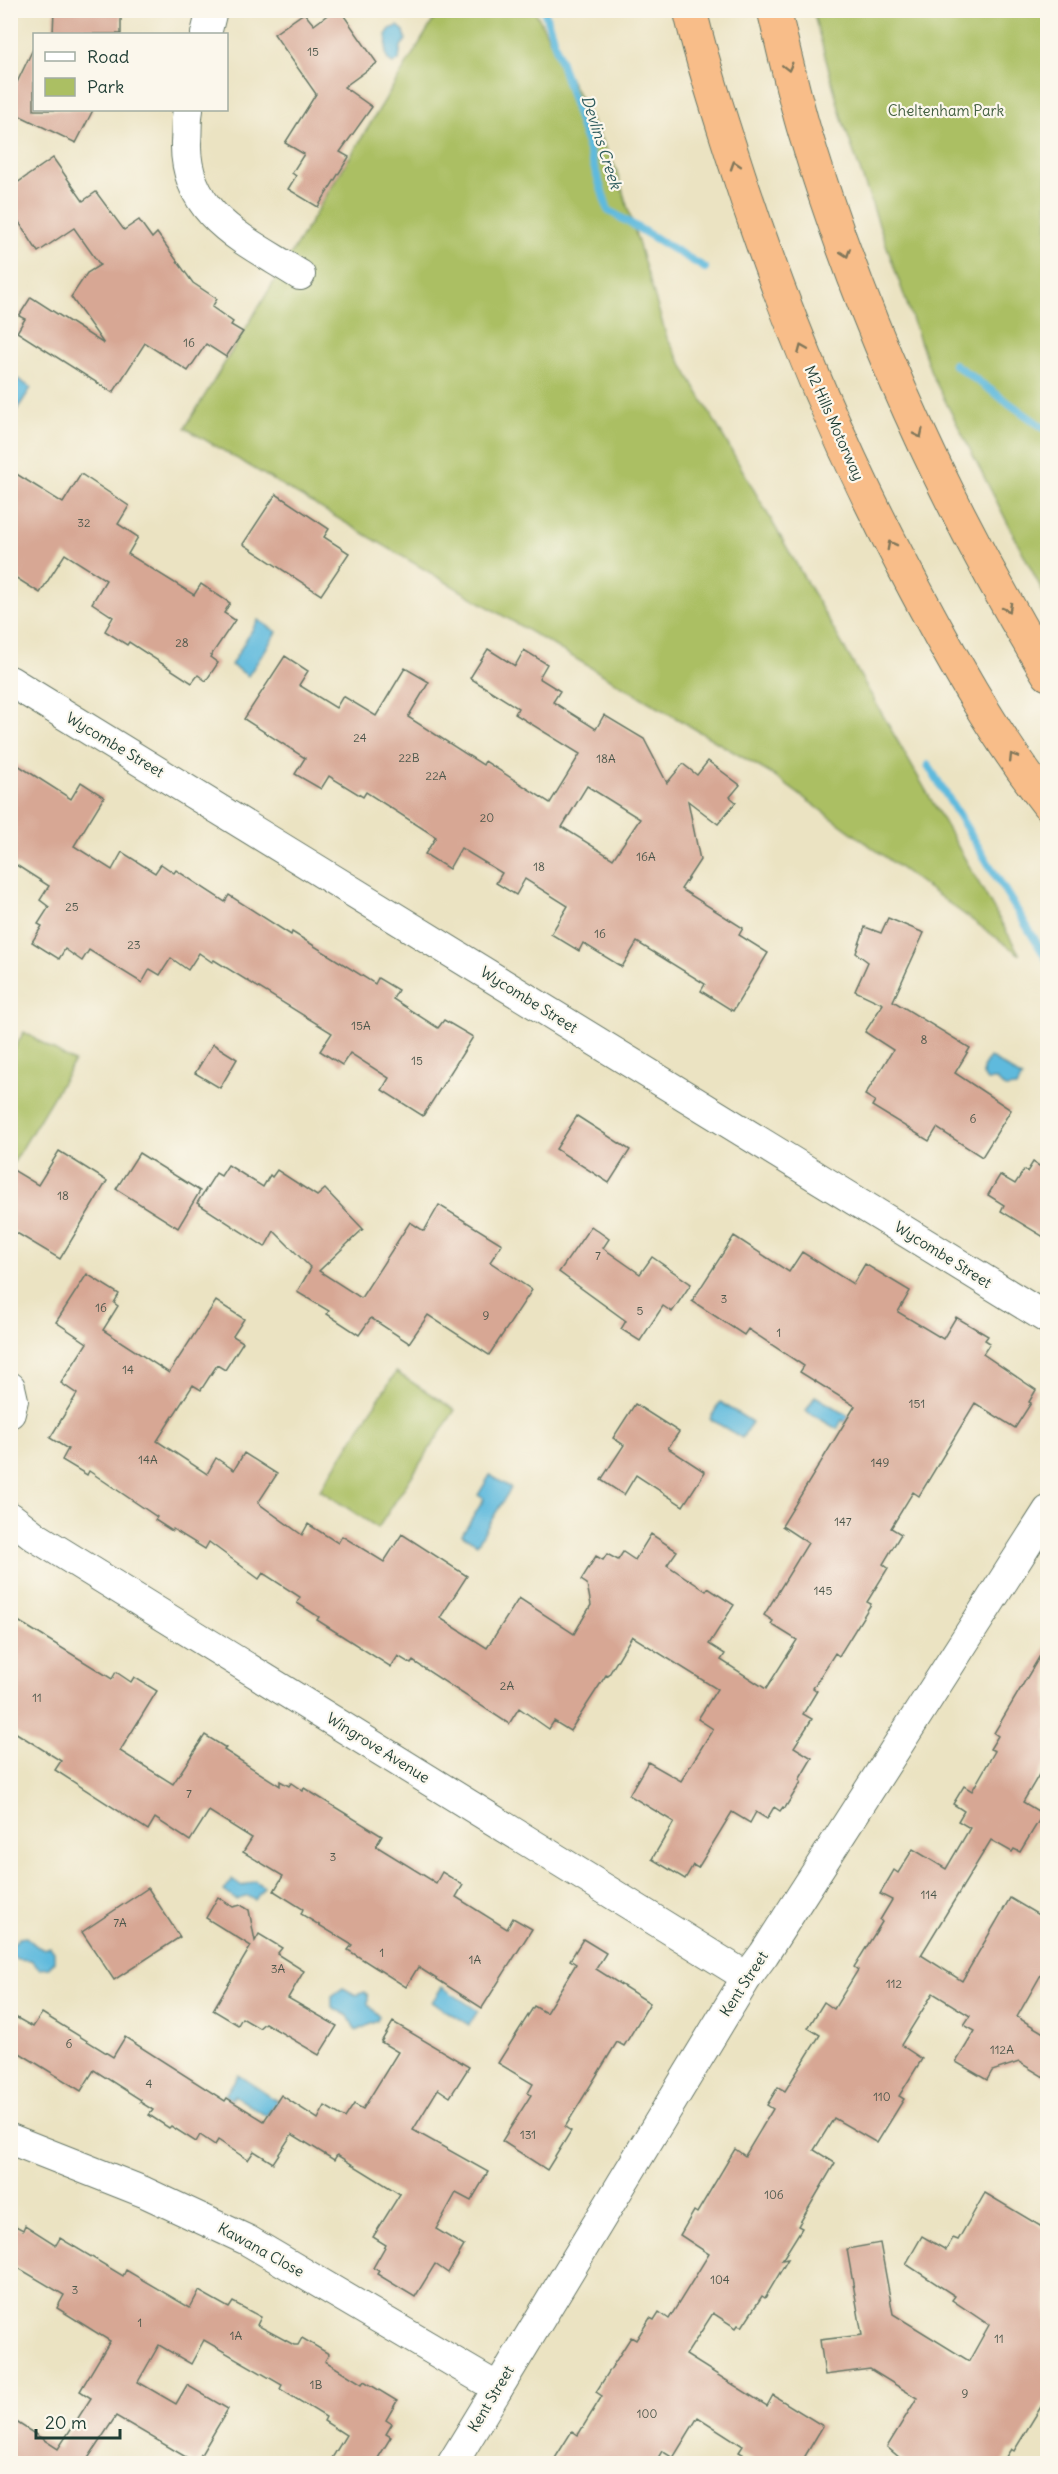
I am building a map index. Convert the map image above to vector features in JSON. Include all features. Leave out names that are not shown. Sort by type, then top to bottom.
[{"type":"highway","name":"M2 Hills Motorway","points":[[690,10],[756,230],[788,316],[864,492],[967,685],[1023,772],[1047,804]]},
{"type":"highway","points":[[774,10],[813,155],[850,265],[915,425],[963,526],[1047,674]]},
{"type":"street","points":[[206,33],[212,10]]},
{"type":"street","points":[[188,111],[185,164],[201,201],[224,226],[300,275]]},
{"type":"street","name":"Wycombe Street","points":[[10,681],[1047,1319]]},
{"type":"street","points":[[10,1387],[13,1400],[10,1413]]},
{"type":"street","name":"Kent Street","points":[[452,2463],[747,1977],[764,1954],[1047,1511]]},
{"type":"street","name":"Wingrove Avenue","points":[[10,1517],[36,1537],[747,1977]]},
{"type":"street","name":"Kawana Close","points":[[10,2139],[144,2192],[247,2240],[498,2388]]},
{"type":"path","points":[[1047,293],[1047,298]]},
{"type":"green space","points":[[439,11],[535,11],[616,169],[667,338],[1020,955],[771,774],[185,428]]},
{"type":"green space","name":"Cheltenham Park","points":[[813,11],[1047,11],[1047,600],[932,375],[842,119]]},
{"type":"green space","points":[[24,1032],[74,1062],[11,1167],[11,1054]]},
{"type":"green space","points":[[396,1372],[455,1410],[378,1528],[320,1490]]},
{"type":"water","points":[[398,26],[404,31],[406,40],[401,46],[399,60],[393,64],[386,55],[386,35],[390,29]]},
{"type":"water","points":[[18,379],[31,388],[11,419],[11,383]]},
{"type":"water","points":[[258,620],[277,632],[248,676],[231,665]]},
{"type":"water","points":[[990,1057],[1022,1078],[1016,1087],[1005,1088],[997,1080],[987,1080],[983,1075],[983,1068]]},
{"type":"water","points":[[815,1396],[852,1418],[849,1424],[842,1420],[837,1429],[806,1411]]},
{"type":"water","points":[[720,1402],[752,1422],[742,1438],[710,1419]]},
{"type":"water","points":[[490,1475],[511,1488],[477,1544],[462,1535],[484,1499],[478,1495]]},
{"type":"water","points":[[232,1879],[242,1886],[255,1881],[264,1887],[255,1900],[248,1896],[236,1900],[224,1891]]},
{"type":"water","points":[[26,1937],[37,1946],[50,1947],[54,1952],[54,1961],[49,1968],[39,1969],[31,1960],[17,1959],[11,1955],[11,1946],[19,1938]]},
{"type":"water","points":[[442,1987],[478,2011],[469,2025],[432,2002]]},
{"type":"water","points":[[343,1988],[356,1995],[365,1992],[368,1996],[368,2004],[379,2016],[377,2021],[356,2031],[348,2016],[332,2007],[332,1996]]},
{"type":"water","points":[[238,2075],[277,2101],[266,2116],[234,2095],[231,2099],[225,2095]]},
{"type":"building","points":[[54,10],[121,10],[121,33],[53,33]]},
{"type":"building","points":[[334,10],[340,10],[377,63],[344,87],[372,107],[340,152],[349,157],[318,207],[288,189],[296,176],[292,173],[304,154],[285,143],[316,94],[274,34],[304,13],[314,25]]},
{"type":"building","points":[[33,49],[33,111],[92,111],[76,143],[10,111],[10,97]]},
{"type":"building","points":[[53,158],[83,201],[96,192],[124,230],[139,220],[152,238],[157,233],[193,283],[217,299],[212,307],[233,322],[231,325],[243,332],[226,357],[206,344],[188,371],[145,343],[113,393],[17,332],[25,319],[19,316],[31,297],[104,344],[71,297],[87,273],[100,265],[74,228],[38,252],[10,208],[10,188]]},
{"type":"building","points":[[10,470],[63,503],[81,474],[129,506],[118,524],[138,537],[128,554],[194,595],[201,584],[230,603],[224,613],[235,620],[210,657],[218,663],[206,681],[198,675],[192,683],[129,642],[127,645],[105,631],[113,617],[92,603],[106,580],[65,554],[40,593],[10,574]]},
{"type":"building","points":[[276,494],[329,529],[324,537],[349,553],[321,595],[243,544]]},
{"type":"building","points":[[488,649],[515,666],[524,650],[547,664],[539,678],[560,691],[553,702],[596,729],[604,715],[644,739],[667,783],[683,764],[697,775],[708,761],[740,785],[730,797],[736,802],[718,824],[688,801],[700,860],[681,889],[743,928],[739,935],[768,953],[733,1011],[701,991],[705,984],[637,942],[622,967],[583,943],[579,951],[551,934],[568,906],[525,879],[516,895],[496,883],[502,873],[461,848],[449,869],[425,854],[436,837],[366,792],[363,797],[329,776],[321,789],[295,774],[305,758],[244,719],[285,656],[308,671],[299,685],[336,708],[343,696],[376,716],[405,668],[429,682],[408,717],[483,765],[485,761],[550,803],[580,754],[515,714],[518,708],[470,678]],"holes":[[[587,786],[640,819],[613,859],[562,827]]]},
{"type":"building","points":[[10,760],[71,799],[81,782],[104,797],[74,846],[112,870],[122,852],[155,873],[161,864],[174,873],[176,870],[225,902],[229,895],[291,935],[292,932],[375,984],[378,978],[398,990],[393,999],[438,1028],[444,1020],[473,1037],[423,1116],[382,1090],[389,1078],[350,1053],[342,1065],[320,1051],[332,1033],[199,953],[188,970],[171,958],[160,975],[150,969],[142,983],[89,950],[82,961],[65,949],[59,959],[32,942],[42,926],[38,924],[49,907],[40,900],[49,886],[10,861]]},
{"type":"building","points":[[888,918],[924,933],[893,1001],[970,1048],[955,1073],[1011,1110],[982,1157],[937,1128],[929,1141],[872,1106],[875,1101],[865,1095],[893,1050],[865,1032],[883,1004],[855,991],[868,962],[856,953],[865,927],[881,933]]},
{"type":"building","points":[[213,1044],[237,1059],[220,1088],[195,1073]]},
{"type":"building","points":[[577,1116],[630,1150],[609,1183],[556,1149]]},
{"type":"building","points":[[59,1151],[107,1181],[60,1259],[10,1229],[10,1168],[38,1185]]},
{"type":"building","points":[[139,1153],[200,1191],[178,1228],[116,1189]]},
{"type":"building","points":[[1033,1162],[1047,1171],[1047,1239],[1001,1211],[1004,1205],[988,1195],[1000,1175],[1015,1184],[1024,1170],[1027,1172]]},
{"type":"building","points":[[228,1165],[263,1187],[270,1175],[272,1177],[277,1170],[317,1196],[325,1189],[363,1229],[319,1271],[361,1298],[410,1222],[424,1231],[439,1205],[502,1244],[490,1262],[532,1290],[489,1355],[428,1315],[409,1343],[371,1318],[359,1335],[327,1314],[329,1311],[297,1292],[311,1268],[274,1231],[265,1247],[197,1203],[216,1173],[221,1176]]},
{"type":"building","points":[[591,1226],[609,1239],[603,1248],[640,1274],[652,1257],[691,1284],[672,1312],[663,1306],[640,1341],[621,1329],[626,1321],[559,1272]]},
{"type":"building","points":[[734,1236],[789,1272],[802,1252],[853,1284],[865,1264],[910,1291],[898,1312],[943,1339],[956,1317],[988,1336],[985,1340],[990,1343],[983,1354],[1036,1390],[1029,1402],[1031,1403],[1015,1428],[975,1403],[919,1496],[913,1492],[891,1528],[901,1534],[883,1564],[888,1568],[867,1602],[871,1604],[839,1656],[835,1653],[813,1688],[817,1691],[803,1714],[812,1719],[794,1747],[812,1758],[799,1780],[801,1782],[785,1808],[783,1807],[780,1811],[774,1807],[767,1819],[756,1812],[750,1823],[732,1812],[698,1868],[693,1865],[685,1879],[652,1859],[674,1822],[629,1795],[648,1762],[681,1781],[713,1729],[698,1719],[717,1689],[632,1636],[570,1731],[554,1721],[549,1729],[519,1708],[509,1724],[413,1661],[411,1664],[398,1656],[391,1667],[317,1620],[319,1617],[297,1603],[300,1597],[263,1573],[259,1579],[209,1542],[205,1549],[173,1529],[172,1531],[155,1520],[157,1517],[89,1471],[87,1475],[62,1460],[68,1449],[50,1438],[77,1394],[61,1383],[87,1343],[56,1322],[87,1274],[119,1294],[114,1303],[118,1306],[103,1330],[169,1373],[216,1301],[244,1319],[233,1336],[243,1342],[225,1370],[217,1365],[201,1390],[193,1385],[157,1441],[207,1474],[216,1458],[234,1470],[244,1453],[277,1474],[258,1503],[302,1535],[308,1524],[338,1543],[342,1536],[384,1562],[402,1534],[467,1576],[440,1618],[487,1648],[519,1598],[574,1634],[591,1605],[587,1584],[581,1580],[596,1556],[603,1560],[607,1554],[618,1560],[623,1552],[635,1560],[651,1534],[677,1551],[667,1565],[706,1591],[708,1588],[734,1605],[709,1644],[725,1654],[721,1660],[766,1689],[797,1640],[771,1624],[773,1621],[764,1615],[808,1543],[782,1526],[855,1406],[800,1372],[804,1366],[748,1329],[744,1335],[692,1301]]},
{"type":"building","points":[[635,1404],[679,1432],[668,1448],[705,1472],[683,1506],[636,1475],[624,1495],[601,1480],[624,1445],[613,1438]]},
{"type":"building","points":[[10,1616],[112,1679],[116,1672],[131,1682],[134,1677],[157,1691],[120,1751],[173,1784],[205,1735],[280,1786],[280,1781],[289,1786],[291,1783],[303,1791],[304,1788],[382,1836],[376,1846],[436,1883],[442,1872],[463,1885],[456,1897],[507,1929],[513,1918],[532,1929],[482,2008],[418,1967],[406,1987],[348,1950],[352,1945],[301,1914],[303,1909],[274,1891],[283,1876],[243,1852],[252,1838],[209,1811],[190,1841],[155,1818],[148,1830],[55,1770],[61,1761],[10,1729]]},
{"type":"building","points":[[1047,1644],[1047,1761],[1023,1802],[1043,1814],[1020,1852],[1014,1849],[1012,1852],[991,1840],[921,1955],[962,1981],[1010,1898],[1047,1920],[1047,1964],[1017,2017],[1047,2035],[1047,2079],[1019,2062],[992,2071],[987,2080],[956,2062],[975,2031],[964,2025],[970,2016],[933,1993],[901,2045],[922,2059],[899,2096],[904,2099],[877,2143],[834,2118],[814,2150],[835,2163],[798,2226],[802,2228],[782,2260],[788,2259],[765,2298],[762,2296],[742,2327],[738,2325],[736,2328],[713,2313],[686,2355],[767,2406],[773,2395],[823,2426],[801,2463],[758,2463],[739,2452],[743,2446],[698,2417],[673,2458],[662,2451],[655,2463],[552,2463],[572,2431],[578,2435],[602,2396],[596,2392],[631,2337],[636,2340],[650,2318],[654,2320],[659,2312],[669,2319],[709,2254],[680,2235],[694,2211],[697,2213],[735,2149],[745,2156],[773,2109],[767,2105],[778,2087],[785,2091],[820,2035],[808,2028],[824,2002],[834,2009],[858,1970],[854,1967],[882,1922],[880,1920],[892,1900],[880,1894],[894,1870],[898,1873],[913,1849],[946,1869],[970,1828],[958,1821],[964,1811],[953,1804],[964,1786],[972,1791],[995,1751],[990,1749],[998,1736],[994,1733]]},
{"type":"building","points":[[148,1888],[180,1937],[114,1980],[82,1932]]},
{"type":"building","points":[[218,1897],[233,1907],[241,1905],[249,1910],[255,1941],[259,1934],[282,1948],[277,1954],[304,1971],[288,1998],[337,2026],[319,2055],[265,2023],[259,2028],[242,2018],[238,2025],[213,2010],[251,1946],[206,1918]]},
{"type":"building","points":[[583,1939],[606,1953],[596,1969],[650,2003],[624,2046],[617,2042],[565,2127],[571,2131],[547,2170],[502,2141],[531,2095],[528,2093],[533,2084],[498,2063],[534,2006],[546,2013],[576,1964],[570,1960]]},
{"type":"building","points":[[42,2013],[113,2057],[125,2037],[225,2101],[227,2098],[264,2121],[281,2095],[318,2119],[325,2106],[345,2118],[354,2104],[363,2109],[398,2052],[381,2042],[393,2022],[469,2067],[450,2097],[438,2089],[413,2130],[488,2172],[471,2201],[456,2193],[436,2229],[464,2246],[448,2273],[435,2264],[415,2297],[377,2274],[379,2271],[373,2268],[386,2245],[373,2237],[400,2194],[337,2155],[334,2160],[292,2134],[273,2163],[254,2151],[248,2160],[218,2140],[215,2145],[200,2135],[196,2142],[171,2126],[169,2128],[149,2115],[153,2110],[140,2102],[141,2100],[94,2070],[81,2091],[10,2047],[10,2014],[33,2027]]},
{"type":"building","points":[[985,2193],[1047,2230],[1047,2397],[1014,2451],[1011,2449],[1002,2463],[906,2463],[887,2447],[917,2398],[870,2369],[825,2375],[820,2340],[862,2335],[847,2249],[880,2243],[893,2314],[969,2361],[989,2325],[952,2300],[955,2296],[906,2264],[922,2236],[946,2250],[953,2238],[958,2240]]},
{"type":"building","points":[[10,2223],[23,2230],[25,2225],[56,2245],[60,2238],[123,2276],[126,2270],[190,2308],[199,2291],[229,2308],[233,2302],[261,2317],[257,2325],[294,2345],[298,2345],[302,2338],[329,2354],[325,2361],[362,2384],[364,2381],[397,2401],[386,2420],[392,2424],[386,2434],[391,2437],[375,2463],[329,2463],[346,2435],[324,2421],[326,2417],[280,2389],[282,2385],[204,2340],[191,2364],[159,2345],[138,2382],[176,2404],[187,2385],[228,2409],[196,2463],[116,2416],[85,2463],[24,2463],[10,2455],[10,2418],[58,2449],[91,2398],[80,2391],[110,2341],[57,2308],[64,2295],[10,2263]]},
{"type":"waterway","name":"Devlins Creek","points":[[544,10],[608,210],[705,268]]},
{"type":"waterway","name":"Devlins Creek","points":[[954,364],[1048,431]]},
{"type":"waterway","points":[[928,765],[1048,961]]}]
